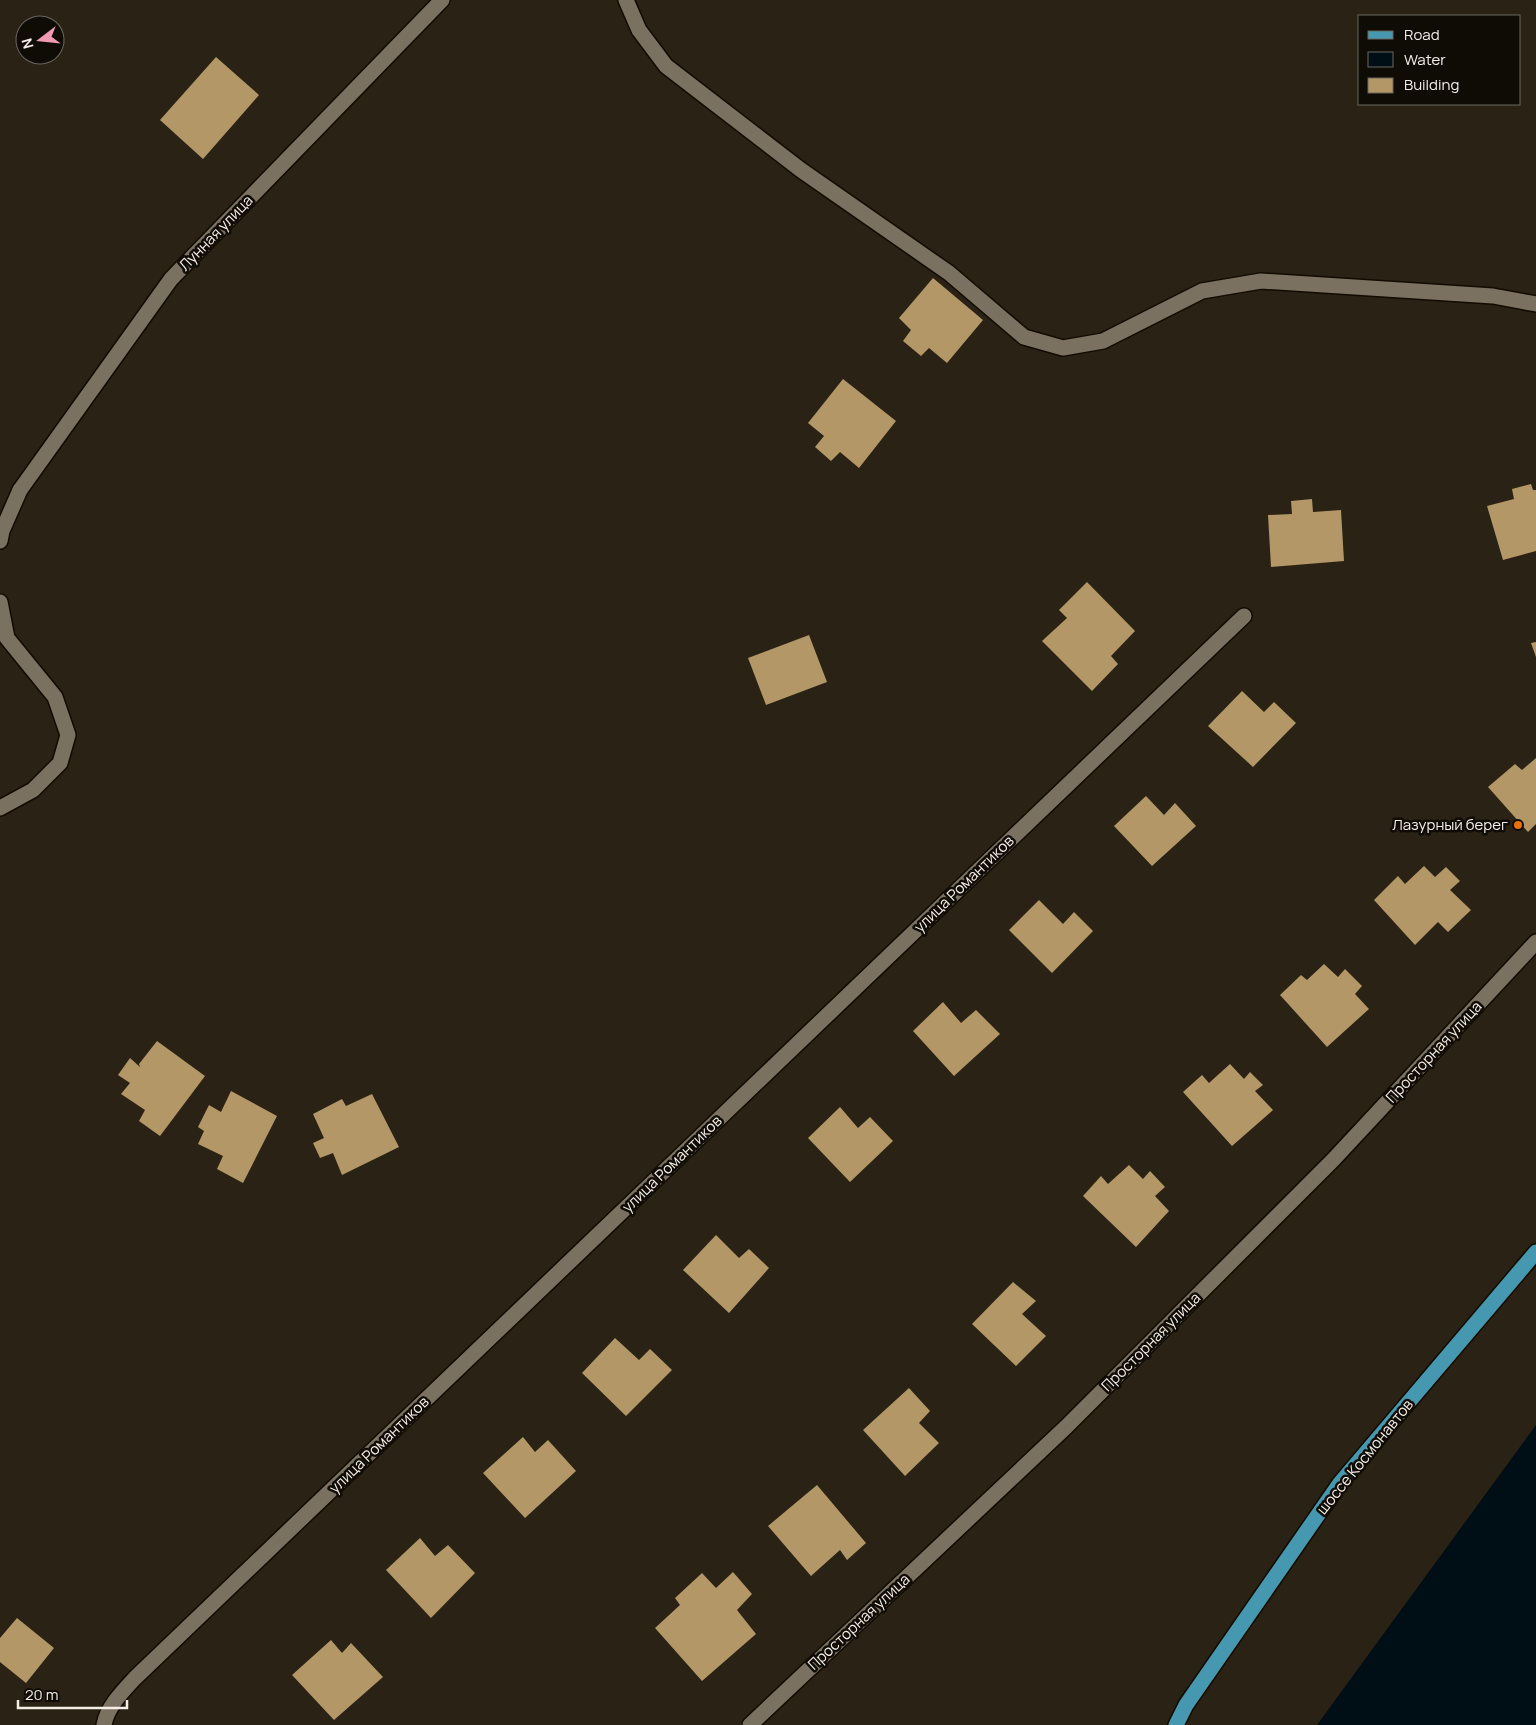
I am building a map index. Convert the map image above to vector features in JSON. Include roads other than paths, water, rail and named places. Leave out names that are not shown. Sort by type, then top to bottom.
[{"type":"main road","name":"шоссе Космонавтов","points":[[1176,1725],[1186,1705],[1340,1483],[1536,1252]]},
{"type":"street","name":"Лунная улица","points":[[0,541],[2,531],[20,490],[171,279],[442,0]]},
{"type":"street","points":[[626,0],[638,30],[666,66],[801,170],[949,273],[1024,337],[1063,348],[1103,342],[1202,291],[1261,281],[1493,296],[1536,304]]},
{"type":"street","points":[[0,602],[7,638],[55,697],[68,735],[60,763],[33,790],[0,808]]},
{"type":"street","name":"улица Романтиков","points":[[105,1722],[118,1697],[135,1678],[1244,616]]},
{"type":"street","name":"Просторная улица","points":[[750,1725],[1066,1427],[1333,1160],[1536,942]]},
{"type":"water","points":[[1536,1425],[1536,1725],[1317,1725]]},
{"type":"place","name":"Лазурный берег","points":[[1518,825]]}]
